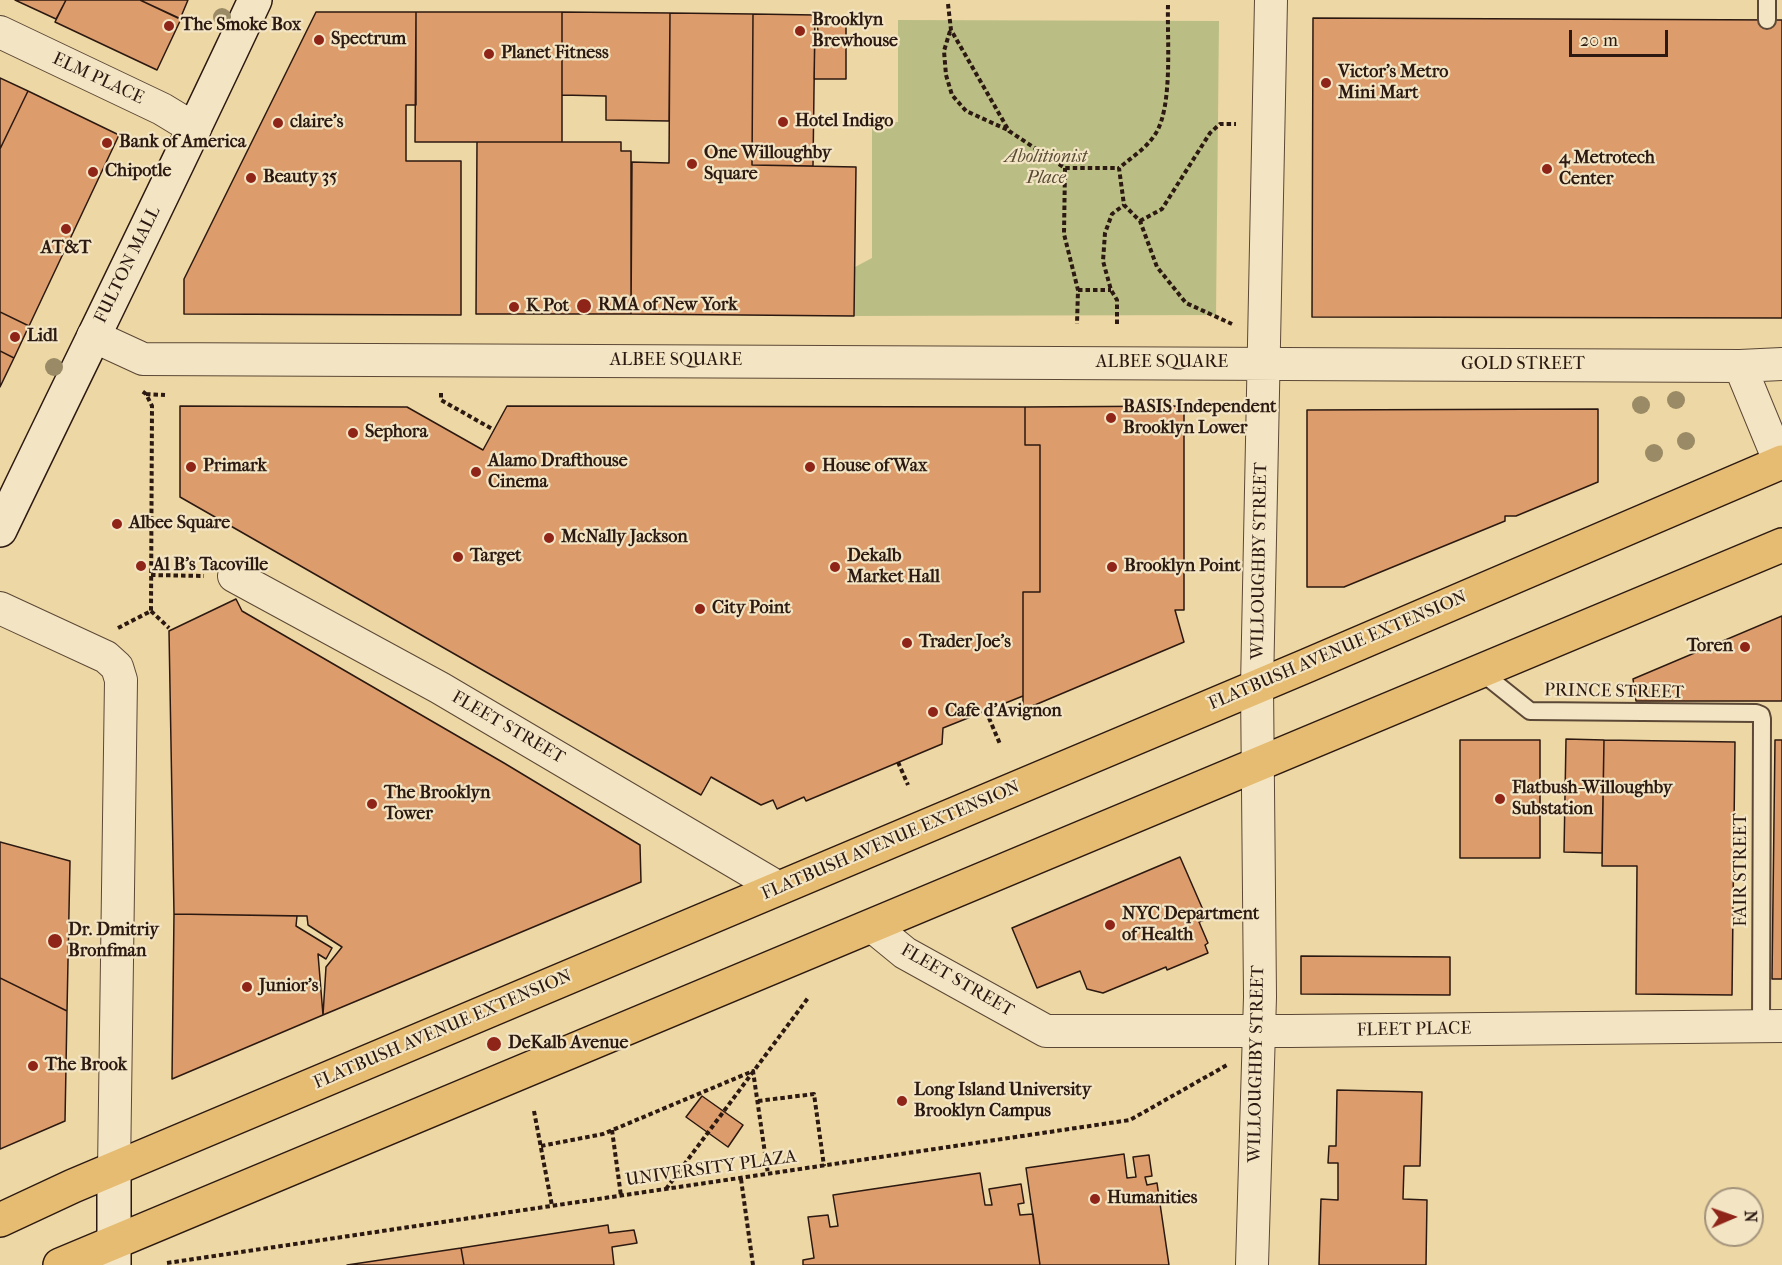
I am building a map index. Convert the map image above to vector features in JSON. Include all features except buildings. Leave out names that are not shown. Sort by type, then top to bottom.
[{"type":"main road","name":"FLATBUSH AVENUE EXTENSION","points":[[0,1220],[1781,462]]},
{"type":"main road","points":[[60,1265],[114,1253],[872,926],[1259,762],[1782,545]]},
{"type":"street","name":"FULTON MALL","points":[[0,530],[195,129],[255,0]]},
{"type":"street","name":"WILLOUGHBY STREET","points":[[1252,1265],[1258,1030],[1257,686],[1271,0]]},
{"type":"street","name":"ELM PLACE","points":[[0,32],[162,109],[195,129]]},
{"type":"street","name":"ALBEE SQUARE","points":[[93,336],[143,359],[1265,364]]},
{"type":"street","name":"GOLD STREET","points":[[1265,364],[1740,366],[1782,364]]},
{"type":"street","points":[[1740,366],[1781,462]]},
{"type":"street","name":"FLEET STREET","points":[[234,576],[440,688],[779,888]]},
{"type":"street","points":[[0,608],[106,657],[117,667],[121,683],[114,1253]]},
{"type":"street","name":"FLEET STREET","points":[[872,926],[905,953],[1046,1031]]},
{"type":"street","name":"FLEET PLACE","points":[[1046,1031],[1771,1026]]},
{"type":"lane","points":[[1767,0],[1767,20]]},
{"type":"lane","name":"PRINCE STREET","points":[[1480,671],[1530,711],[1756,713],[1761,715]]},
{"type":"lane","name":"FAIR STREET","points":[[1761,715],[1771,1026]]},
{"type":"path","points":[[948,4],[951,30],[1009,131]]},
{"type":"path","points":[[951,30],[944,51],[946,75],[952,95],[966,111],[1009,131],[1065,168],[1119,168],[1144,147],[1157,132],[1166,98],[1168,5]]},
{"type":"path","points":[[1140,220],[1162,209],[1210,133],[1220,124],[1236,124]]},
{"type":"path","points":[[1065,168],[1064,234],[1078,290],[1077,324]]},
{"type":"path","points":[[1119,168],[1124,205],[1140,220],[1157,267],[1186,303],[1233,324]]},
{"type":"path","points":[[1116,324],[1117,300],[1111,290],[1103,261],[1105,233],[1112,214],[1124,205]]},
{"type":"path","points":[[1078,290],[1111,290]]},
{"type":"path","points":[[135,386],[146,394],[152,406],[150,611],[169,628]]},
{"type":"path","points":[[441,389],[441,400],[494,430]]},
{"type":"path","points":[[146,394],[165,396]]},
{"type":"path","points":[[151,575],[234,576]]},
{"type":"path","points":[[117,667],[117,628],[150,611]]},
{"type":"path","points":[[986,711],[1000,744]]},
{"type":"path","points":[[898,762],[908,785]]},
{"type":"path","points":[[666,1190],[808,998]]},
{"type":"path","name":"UNIVERSITY PLAZA","points":[[167,1263],[1130,1120],[1223,1066],[1233,1064]]},
{"type":"path","points":[[753,1071],[768,1174]]},
{"type":"path","points":[[541,1146],[603,1134],[753,1071]]},
{"type":"path","points":[[758,1101],[814,1094],[824,1166]]},
{"type":"path","points":[[534,1111],[552,1206]]},
{"type":"path","points":[[612,1130],[621,1196]]},
{"type":"path","points":[[741,1179],[753,1265]]},
{"type":"path","points":[[198,1259],[198,1265]]},
{"type":"green space","name":"Abolitionist Place","points":[[898,20],[1219,21],[1216,315],[854,316],[855,267],[872,258],[872,123],[898,122]]},
{"type":"place","name":"The Smoke Box","points":[[169,26]]},
{"type":"place","name":"Brooklyn Brewhouse","points":[[800,31]]},
{"type":"place","name":"Spectrum","points":[[319,40]]},
{"type":"place","name":"Planet Fitness","points":[[489,54]]},
{"type":"place","name":"Victor's Metro Mini Mart","points":[[1326,83]]},
{"type":"place","name":"Hotel Indigo","points":[[783,122]]},
{"type":"place","name":"claire's","points":[[278,123]]},
{"type":"place","name":"Bank of America","points":[[107,143]]},
{"type":"place","name":"One Willoughby Square","points":[[692,164]]},
{"type":"place","name":"4 Metrotech Center","points":[[1547,169]]},
{"type":"place","name":"Chipotle","points":[[93,172]]},
{"type":"place","name":"Beauty 35","points":[[251,178]]},
{"type":"place","name":"AT&T","points":[[66,229]]},
{"type":"place","name":"RMA of New York","points":[[584,306]]},
{"type":"place","name":"K Pot","points":[[514,307]]},
{"type":"place","name":"Lidl","points":[[15,337]]},
{"type":"place","name":"BASIS Independent Brooklyn Lower","points":[[1111,418]]},
{"type":"place","name":"Sephora","points":[[353,433]]},
{"type":"place","name":"Primark","points":[[191,467]]},
{"type":"place","name":"House of Wax","points":[[810,467]]},
{"type":"place","name":"Alamo Drafthouse Cinema","points":[[476,472]]},
{"type":"place","name":"Albee Square","points":[[117,524]]},
{"type":"place","name":"McNally Jackson","points":[[549,538]]},
{"type":"place","name":"Target","points":[[458,557]]},
{"type":"place","name":"Al B's Tacoville","points":[[141,566]]},
{"type":"place","name":"Dekalb Market Hall","points":[[835,567]]},
{"type":"place","name":"Brooklyn Point","points":[[1112,567]]},
{"type":"place","name":"City Point","points":[[700,609]]},
{"type":"place","name":"Trader Joe's","points":[[907,643]]},
{"type":"place","name":"Toren","points":[[1745,647]]},
{"type":"place","name":"Cafe d'Avignon","points":[[933,712]]},
{"type":"place","name":"Flatbush-Willoughby Substation","points":[[1500,799]]},
{"type":"place","name":"The Brooklyn Tower","points":[[372,804]]},
{"type":"place","name":"NYC Department of Health","points":[[1110,925]]},
{"type":"place","name":"Dr. Dmitriy Bronfman","points":[[55,941]]},
{"type":"place","name":"Junior's","points":[[247,987]]},
{"type":"place","name":"DeKalb Avenue","points":[[494,1044]]},
{"type":"place","name":"The Brook","points":[[33,1066]]},
{"type":"place","name":"Long Island University Brooklyn Campus","points":[[902,1101]]},
{"type":"place","name":"Humanities","points":[[1095,1199]]}]
